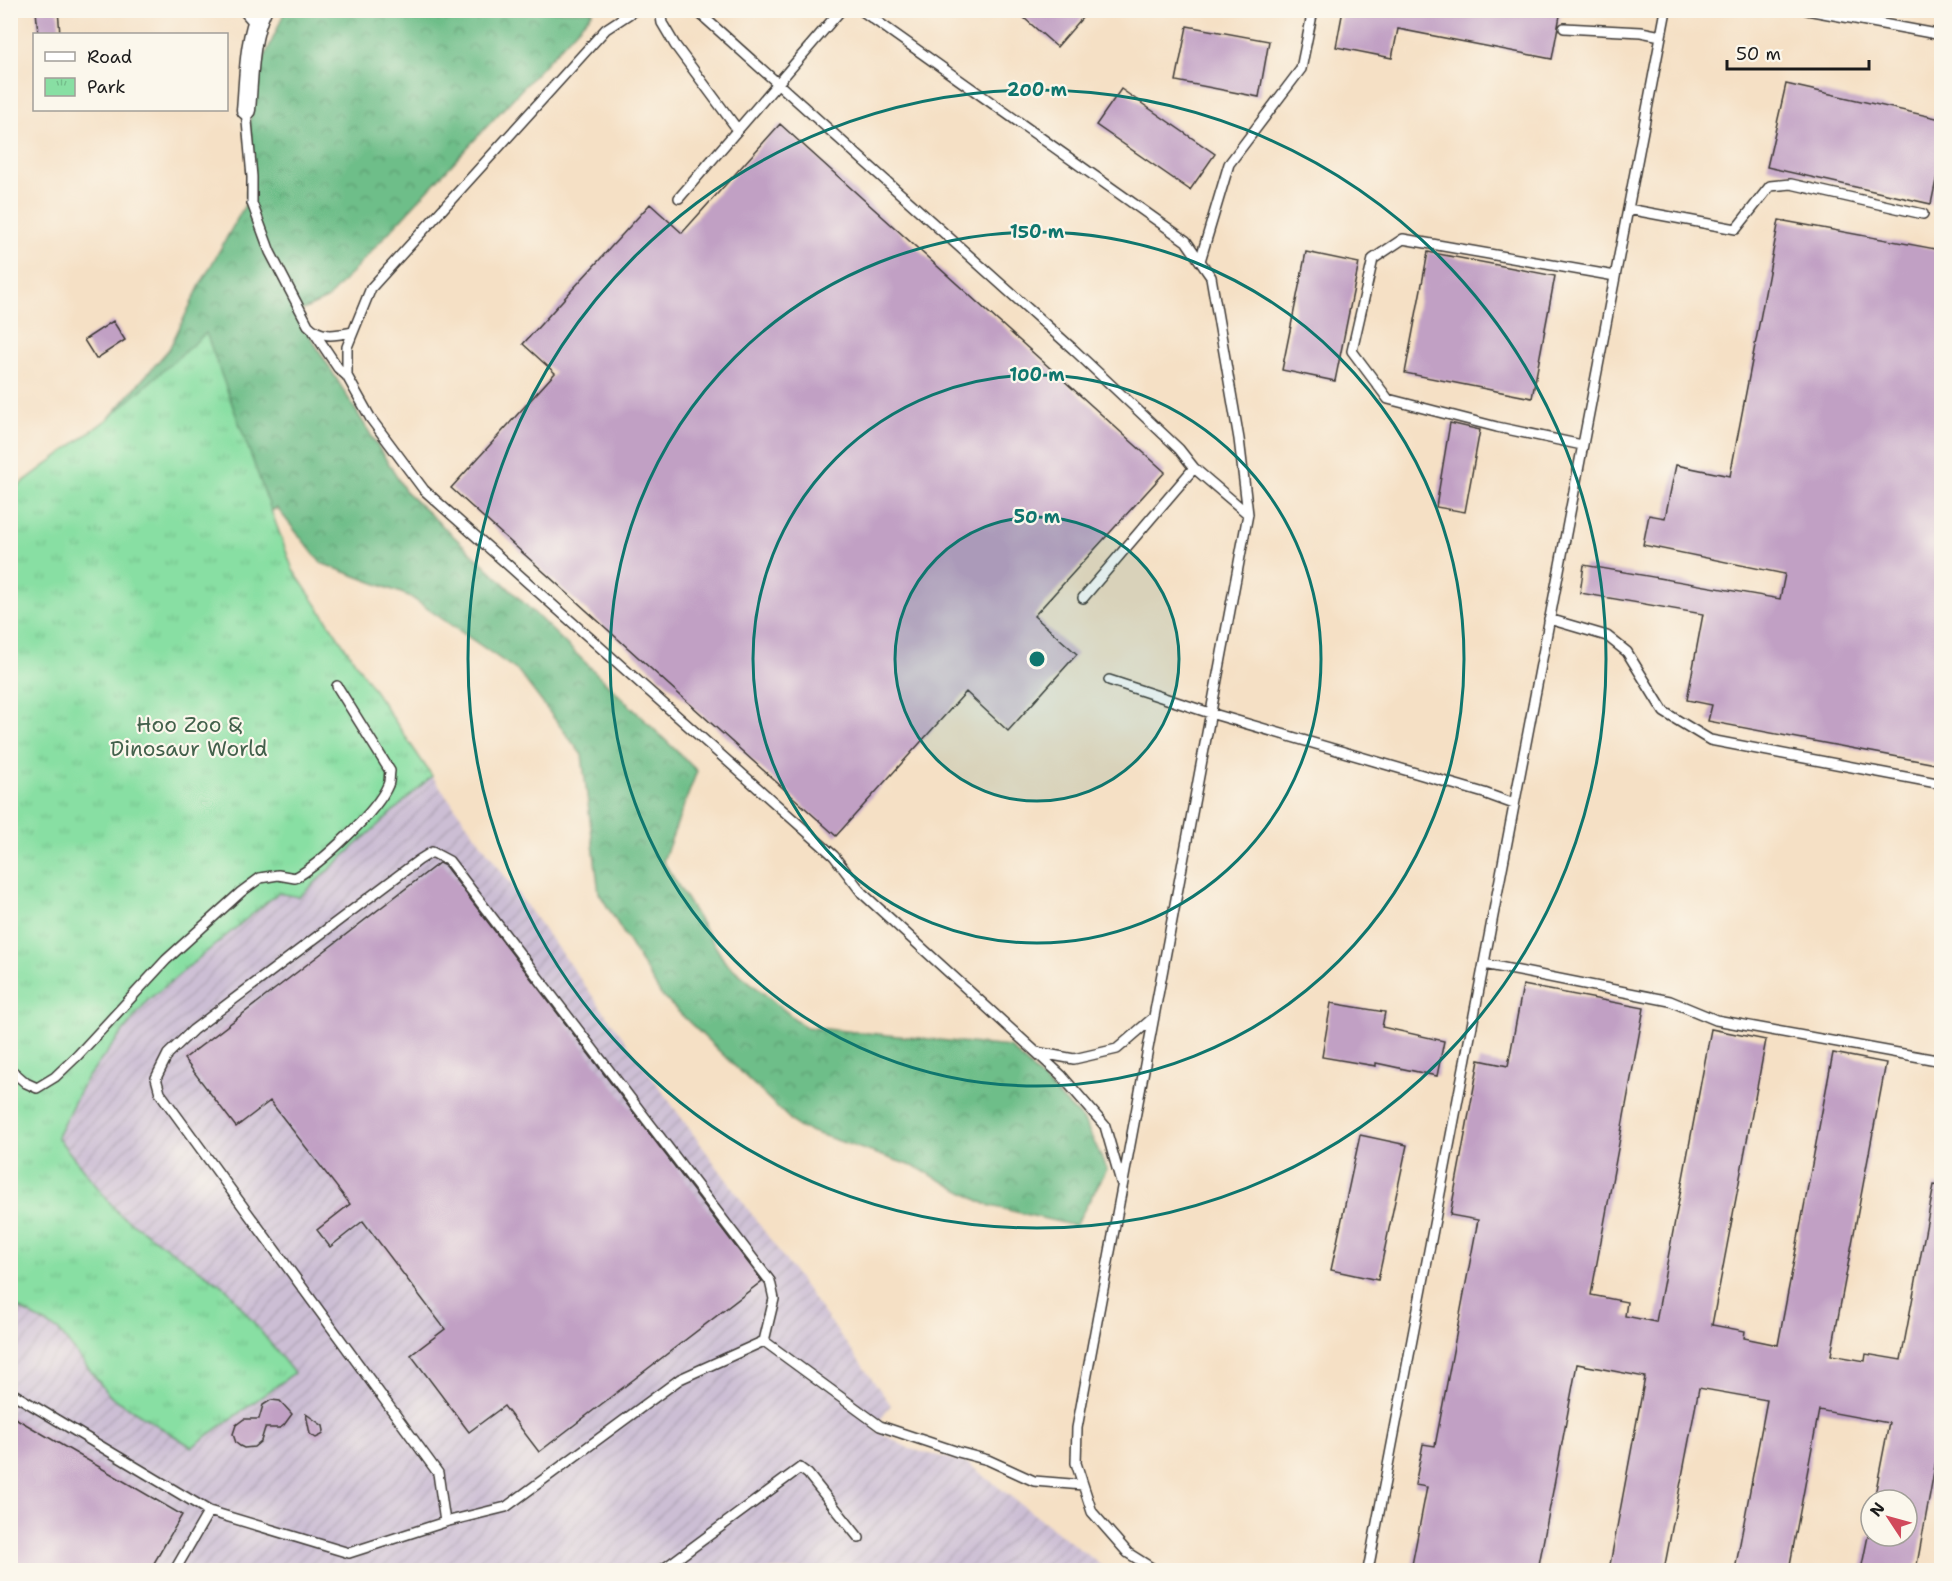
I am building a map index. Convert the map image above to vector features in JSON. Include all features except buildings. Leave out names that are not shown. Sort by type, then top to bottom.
[{"type":"street","points":[[246,110],[250,60],[260,18]]},
{"type":"lane","points":[[243,10],[260,18]]},
{"type":"lane","points":[[346,376],[347,346],[371,288],[606,29],[635,10]]},
{"type":"lane","points":[[660,10],[662,23],[675,45],[738,129]]},
{"type":"lane","points":[[696,10],[1073,349],[1179,449],[1194,468],[1248,514]]},
{"type":"lane","points":[[679,198],[841,10]]},
{"type":"lane","points":[[861,10],[1186,241],[1211,277],[1219,318],[1239,439],[1248,514],[1077,1428],[1076,1463],[1092,1512],[1128,1553],[1155,1570]]},
{"type":"lane","points":[[1200,261],[1229,164],[1301,69],[1313,10]]},
{"type":"lane","points":[[1368,1570],[1666,10]]},
{"type":"lane","points":[[1807,10],[1941,35]]},
{"type":"lane","points":[[1564,28],[1641,32],[1661,36]]},
{"type":"lane","points":[[246,110],[252,203],[270,252],[308,325],[333,362],[346,376],[371,419],[424,490],[834,856],[862,893],[1061,1075],[1105,1126],[1122,1185]]},
{"type":"lane","points":[[1628,208],[1736,229],[1770,186],[1791,184],[1923,214]]},
{"type":"lane","points":[[1582,445],[1388,399],[1352,351],[1373,259],[1402,238],[1615,276]]},
{"type":"lane","points":[[314,332],[327,336],[353,332]]},
{"type":"lane","points":[[1083,598],[1194,468]]},
{"type":"lane","points":[[1549,619],[1607,636],[1627,652],[1664,712],[1710,740],[1941,784]]},
{"type":"lane","points":[[1109,680],[1210,713],[1514,804]]},
{"type":"lane","points":[[10,1069],[26,1083],[37,1088],[55,1077],[166,960],[241,892],[260,878],[278,875],[295,878],[309,870],[376,805],[389,783],[390,771],[337,686]]},
{"type":"lane","points":[[446,1522],[438,1473],[160,1093],[156,1078],[168,1054],[193,1030],[432,852],[449,861],[770,1281],[774,1299],[764,1341]]},
{"type":"lane","points":[[1484,964],[1670,1001],[1716,1020],[1941,1061]]},
{"type":"lane","points":[[1036,1052],[1074,1059],[1117,1049],[1153,1018]]},
{"type":"lane","points":[[764,1341],[880,1426],[988,1460],[1034,1481],[1083,1485]]},
{"type":"lane","points":[[10,1392],[209,1511],[349,1553],[446,1522],[506,1507],[680,1379],[764,1341]]},
{"type":"lane","points":[[662,1570],[800,1468],[808,1474],[859,1538]]},
{"type":"lane","points":[[175,1570],[209,1511]]},
{"type":"shaded area","points":[[432,776],[891,1405],[874,1429],[910,1449],[967,1463],[1107,1570],[11,1570],[10,1304],[58,1330],[110,1396],[293,1374],[227,1289],[119,1214],[57,1137],[84,1082],[147,1001],[279,893],[299,897]]},
{"type":"green space","points":[[285,11],[593,11],[327,299],[296,313],[406,492],[491,571],[697,771],[663,861],[725,962],[805,1027],[1010,1047],[1084,1121],[1107,1169],[1075,1226],[987,1205],[918,1168],[798,1127],[661,995],[599,893],[582,755],[519,672],[409,596],[321,563],[277,508],[246,523],[10,492],[109,418],[169,349],[199,287],[246,203],[252,86]]},
{"type":"green space","name":"Hoo Zoo & Dinosaur World","points":[[206,333],[293,570],[432,776],[299,897],[278,893],[147,1001],[84,1082],[57,1137],[119,1214],[227,1289],[294,1373],[192,1447],[110,1396],[58,1330],[11,1304],[10,492],[109,418]]}]
